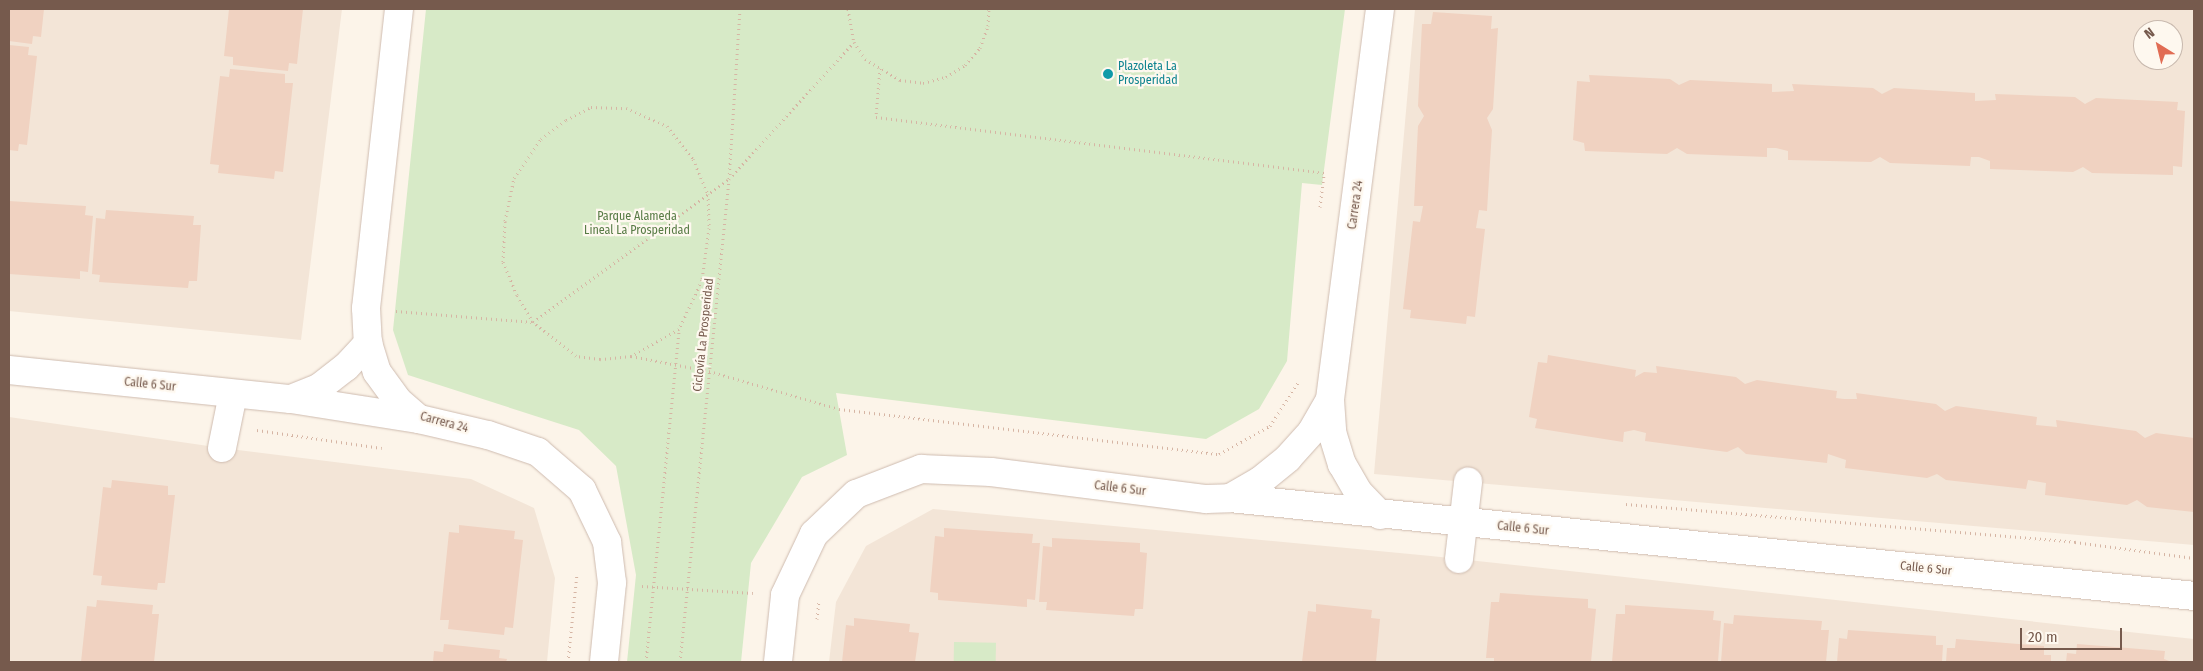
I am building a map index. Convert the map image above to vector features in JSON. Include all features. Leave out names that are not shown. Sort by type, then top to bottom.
[{"type":"street","name":"Carrera 24","points":[[399,9],[366,308],[368,343],[377,372],[397,400],[419,419],[488,435],[538,452],[582,490],[607,542],[612,582],[604,662]]},
{"type":"street","name":"Carrera 24","points":[[1330,400],[1380,9]]},
{"type":"street","name":"Calle 6 Sur","points":[[292,399],[320,387],[346,367],[368,343]]},
{"type":"street","name":"Calle 6 Sur","points":[[9,370],[292,399],[419,419]]},
{"type":"street","points":[[224,437],[233,394]]},
{"type":"street","points":[[1230,498],[1260,481],[1288,458],[1312,431],[1330,400]]},
{"type":"street","points":[[1330,400],[1332,432],[1342,464],[1358,492],[1380,515]]},
{"type":"street","name":"Calle 6 Sur","points":[[785,595],[814,534],[856,494],[921,469],[991,472],[1206,499],[1230,498],[1380,515],[2194,596]]},
{"type":"street","points":[[1459,559],[1468,482]]},
{"type":"street","points":[[778,662],[785,595]]},
{"type":"path","name":"Ciclovía La Prosperidad","points":[[680,662],[729,179],[740,9]]},
{"type":"path","points":[[848,9],[854,42],[865,59],[900,80],[923,83],[946,78],[965,65],[980,48],[988,26],[989,9]]},
{"type":"path","points":[[366,308],[533,322],[729,179],[854,42]]},
{"type":"path","points":[[880,68],[876,117],[1359,176]]},
{"type":"path","points":[[646,662],[676,366],[679,329],[702,280],[709,228],[708,194],[693,159],[668,126],[650,116],[626,108],[591,107],[566,120],[541,139],[514,178],[505,221],[504,262],[517,295],[533,322],[576,356],[600,360],[632,356],[676,366],[709,371],[839,409],[1219,454],[1270,426],[1303,375]]},
{"type":"path","points":[[1320,211],[1324,173]]},
{"type":"path","points":[[632,356],[679,329]]},
{"type":"path","points":[[224,437],[392,449]]},
{"type":"path","points":[[1624,504],[2075,542],[2194,558]]},
{"type":"path","points":[[568,662],[577,571]]},
{"type":"path","points":[[612,582],[654,587],[785,595]]},
{"type":"shaded area","points":[[9,9],[342,9],[301,340],[9,311]]},
{"type":"shaded area","points":[[1415,9],[2194,9],[2194,545],[1374,474]]},
{"type":"shaded area","points":[[9,417],[222,448],[471,479],[534,508],[555,578],[547,662],[9,662]]},
{"type":"shaded area","points":[[933,509],[1431,556],[2194,639],[2194,662],[829,662],[836,602],[866,546]]},
{"type":"green space","name":"Parque Alameda Lineal La Prosperidad","points":[[426,9],[1345,9],[1322,185],[1302,183],[1287,361],[1259,409],[1206,439],[836,393],[847,455],[802,477],[751,563],[741,662],[627,662],[636,575],[616,466],[579,430],[408,375],[393,330]]},
{"type":"green space","points":[[954,642],[996,643],[996,662],[954,662]]},
{"type":"building","points":[[9,9],[44,9],[41,37],[33,36],[32,44],[9,41]]},
{"type":"building","points":[[229,9],[303,9],[297,64],[289,63],[288,71],[233,65],[233,57],[224,56]]},
{"type":"building","points":[[1433,12],[1492,16],[1491,29],[1498,28],[1493,109],[1487,118],[1492,130],[1487,211],[1479,210],[1476,228],[1485,229],[1475,317],[1467,316],[1466,324],[1410,318],[1411,310],[1403,309],[1413,221],[1420,222],[1423,206],[1414,206],[1418,126],[1424,116],[1418,106],[1422,24],[1431,24]]},
{"type":"building","points":[[9,45],[29,47],[28,55],[37,56],[27,145],[19,144],[18,151],[9,150]]},
{"type":"building","points":[[230,69],[285,74],[285,83],[293,83],[283,172],[275,171],[274,179],[218,173],[219,165],[210,164],[220,76],[229,77]]},
{"type":"building","points":[[1589,75],[1670,79],[1679,85],[1690,80],[1772,84],[1772,92],[1794,91],[1792,84],[1873,88],[1882,94],[1894,88],[1975,93],[1975,101],[1996,100],[1995,94],[2075,97],[2085,104],[2096,98],[2178,102],[2177,110],[2185,111],[2182,167],[2173,166],[2173,175],[2092,173],[2083,167],[2073,172],[1990,169],[1990,161],[1979,157],[1971,157],[1970,166],[1890,163],[1880,157],[1871,162],[1788,160],[1788,151],[1776,148],[1767,148],[1767,157],[1687,154],[1677,148],[1667,154],[1585,151],[1584,143],[1573,140],[1577,81],[1590,82]]},
{"type":"building","points":[[9,201],[86,206],[85,215],[93,216],[88,272],[80,271],[80,279],[9,274]]},
{"type":"building","points":[[106,210],[194,216],[193,225],[201,225],[197,281],[189,281],[188,288],[99,282],[100,275],[92,274],[96,218],[105,219]]},
{"type":"building","points":[[1548,355],[1636,370],[1635,377],[1644,372],[1657,373],[1656,366],[1736,377],[1745,384],[1757,380],[1837,391],[1836,398],[1857,399],[1856,393],[1936,404],[1945,411],[1956,406],[2037,417],[2036,425],[2057,427],[2056,420],[2136,431],[2145,438],[2156,433],[2194,438],[2194,512],[2147,507],[2137,500],[2127,505],[2045,495],[2046,483],[2028,480],[2026,489],[1946,480],[1937,474],[1927,478],[1845,468],[1846,460],[1828,454],[1827,463],[1746,454],[1738,447],[1727,452],[1645,441],[1646,433],[1634,430],[1624,432],[1623,442],[1535,428],[1537,419],[1529,417],[1538,362],[1547,363]]},
{"type":"building","points":[[112,480],[168,486],[168,495],[175,495],[165,583],[158,583],[157,590],[101,585],[102,576],[93,575],[103,487],[111,488]]},
{"type":"building","points":[[459,525],[515,531],[514,539],[523,540],[513,628],[505,627],[504,635],[448,629],[449,620],[440,620],[449,532],[459,533]]},
{"type":"building","points":[[944,528],[1033,534],[1032,543],[1040,543],[1035,600],[1027,599],[1027,607],[938,600],[938,593],[930,592],[935,536],[944,537]]},
{"type":"building","points":[[1052,538],[1140,543],[1140,552],[1147,553],[1143,609],[1135,609],[1134,616],[1046,610],[1047,602],[1039,602],[1043,546],[1052,547]]},
{"type":"building","points":[[1500,593],[1588,599],[1588,608],[1596,609],[1591,662],[1494,662],[1494,658],[1486,658],[1491,602],[1499,602]]},
{"type":"building","points":[[97,600],[153,605],[152,614],[159,614],[154,662],[81,662],[87,606],[96,607]]},
{"type":"building","points":[[1316,604],[1372,610],[1371,618],[1380,619],[1376,662],[1302,662],[1308,611],[1316,612]]},
{"type":"building","points":[[1625,605],[1714,611],[1713,620],[1721,621],[1718,662],[1612,662],[1616,614],[1625,614]]},
{"type":"building","points":[[1734,615],[1822,621],[1821,630],[1829,630],[1826,662],[1721,662],[1724,623],[1733,624]]},
{"type":"building","points":[[854,618],[910,624],[909,632],[919,633],[915,662],[842,662],[846,625],[854,626]]},
{"type":"building","points":[[1848,630],[1936,636],[1936,645],[1943,645],[1942,662],[1837,662],[1839,638],[1847,639]]},
{"type":"building","points":[[1956,639],[2044,646],[2044,655],[2051,655],[2051,662],[1946,662],[1947,648],[1955,648]]},
{"type":"building","points":[[444,644],[500,650],[499,658],[507,659],[506,662],[433,662],[434,651],[443,652]]},
{"type":"building","points":[[2077,644],[2165,651],[2164,659],[2172,662],[2066,662],[2067,653],[2076,654]]},
{"type":"place","name":"Plazoleta La Prosperidad","points":[[1108,74]]}]
